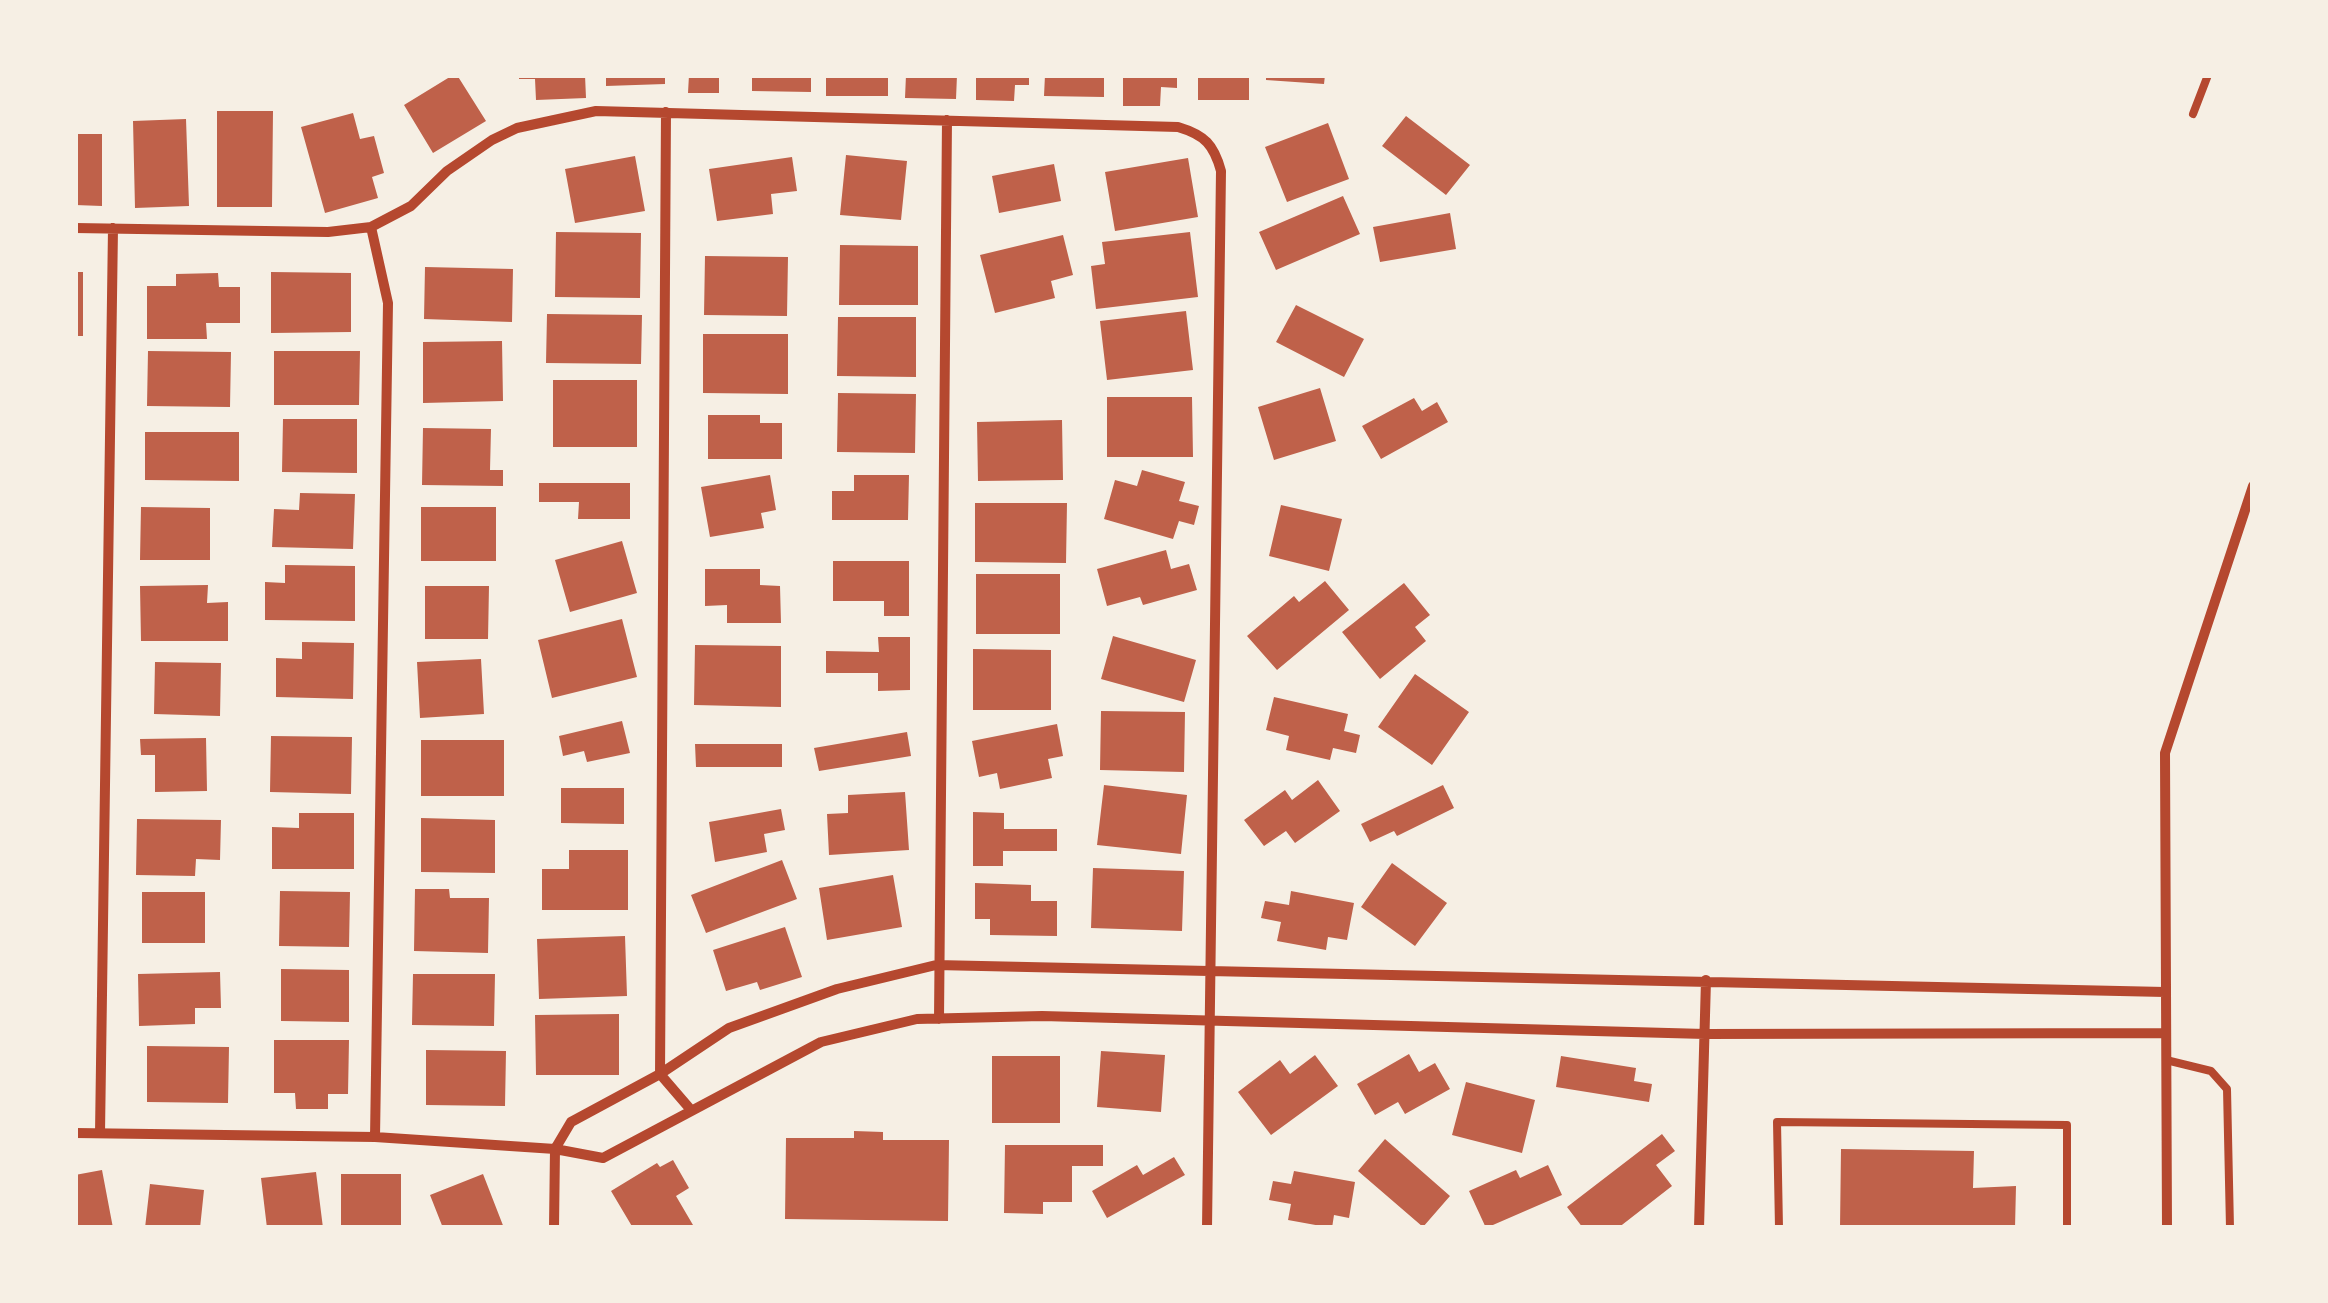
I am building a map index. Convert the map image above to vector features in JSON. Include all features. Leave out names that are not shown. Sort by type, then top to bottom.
[{"type":"street","points":[[75,228],[328,232],[371,227],[411,206],[469,154],[516,128],[596,110],[1178,127],[1200,134],[1216,149],[1221,171],[1207,1228]]},
{"type":"street","points":[[666,112],[660,1074],[691,1110]]},
{"type":"street","points":[[939,1019],[936,965],[946,120]]},
{"type":"street","points":[[371,227],[388,304],[375,1137]]},
{"type":"street","points":[[100,1133],[113,228]]},
{"type":"street","points":[[2167,1228],[2166,753],[2253,486]]},
{"type":"street","points":[[554,1228],[556,1149],[571,1122],[660,1074],[729,1028],[837,989],[936,965],[2165,992]]},
{"type":"street","points":[[1699,1228],[1706,980]]},
{"type":"street","points":[[75,1133],[375,1137],[556,1149],[602,1158],[821,1042],[917,1019],[1042,1016],[1705,1034],[2166,1033]]},
{"type":"lane","points":[[2192,114],[2208,75]]},
{"type":"lane","points":[[2166,1060],[2211,1072],[2227,1089],[2230,1228]]},
{"type":"lane","points":[[1779,1228],[1777,1122],[2066,1124],[2067,1228]]},
{"type":"building","points":[[457,75],[486,121],[433,153],[404,105]]},
{"type":"building","points":[[519,75],[585,75],[586,98],[536,100],[535,79],[519,79]]},
{"type":"building","points":[[606,75],[665,75],[665,84],[606,86]]},
{"type":"building","points":[[689,75],[719,75],[719,93],[688,93]]},
{"type":"building","points":[[752,75],[811,75],[811,92],[752,91]]},
{"type":"building","points":[[826,75],[888,75],[888,96],[826,96]]},
{"type":"building","points":[[906,75],[957,75],[956,99],[905,98]]},
{"type":"building","points":[[976,75],[1029,75],[1029,85],[1015,85],[1014,101],[976,100]]},
{"type":"building","points":[[1045,75],[1104,75],[1104,97],[1044,96]]},
{"type":"building","points":[[1123,75],[1177,75],[1177,88],[1161,87],[1160,106],[1123,106]]},
{"type":"building","points":[[1198,75],[1249,75],[1249,100],[1198,100]]},
{"type":"building","points":[[1266,75],[1325,75],[1324,84],[1266,80]]},
{"type":"building","points":[[217,111],[273,111],[272,207],[217,207]]},
{"type":"building","points":[[353,113],[360,139],[374,136],[384,173],[372,177],[378,198],[325,213],[301,127]]},
{"type":"building","points":[[1406,116],[1470,165],[1446,195],[1382,146]]},
{"type":"building","points":[[186,119],[189,206],[135,208],[133,121]]},
{"type":"building","points":[[1328,123],[1349,179],[1287,202],[1265,147]]},
{"type":"building","points":[[75,134],[102,134],[102,206],[75,205]]},
{"type":"building","points":[[846,155],[907,161],[901,220],[840,215]]},
{"type":"building","points":[[635,156],[645,211],[575,223],[565,169]]},
{"type":"building","points":[[792,157],[797,191],[771,194],[773,214],[717,221],[709,169]]},
{"type":"building","points":[[1188,158],[1198,217],[1115,231],[1105,172]]},
{"type":"building","points":[[1054,164],[1061,201],[999,213],[992,176]]},
{"type":"building","points":[[1343,196],[1360,234],[1276,270],[1259,232]]},
{"type":"building","points":[[1450,213],[1456,249],[1380,262],[1373,227]]},
{"type":"building","points":[[556,232],[641,233],[640,298],[555,297]]},
{"type":"building","points":[[1190,232],[1198,297],[1096,309],[1091,266],[1105,264],[1102,242]]},
{"type":"building","points":[[1063,235],[1073,275],[1051,281],[1055,298],[995,313],[980,255]]},
{"type":"building","points":[[840,245],[918,246],[918,305],[839,305]]},
{"type":"building","points":[[705,256],[788,257],[787,316],[704,315]]},
{"type":"building","points":[[425,267],[513,269],[512,322],[424,319]]},
{"type":"building","points":[[75,272],[83,272],[83,336],[75,336]]},
{"type":"building","points":[[271,272],[351,273],[351,332],[271,333]]},
{"type":"building","points":[[218,273],[219,287],[240,287],[240,323],[206,323],[207,339],[147,339],[147,286],[176,286],[176,274]]},
{"type":"building","points":[[1296,305],[1364,339],[1344,377],[1276,342]]},
{"type":"building","points":[[1186,311],[1193,370],[1107,380],[1100,321]]},
{"type":"building","points":[[547,314],[642,315],[641,364],[546,363]]},
{"type":"building","points":[[838,317],[916,317],[916,377],[837,376]]},
{"type":"building","points":[[703,334],[788,334],[788,394],[703,393]]},
{"type":"building","points":[[502,341],[503,401],[423,403],[423,342]]},
{"type":"building","points":[[148,351],[231,352],[230,407],[147,406]]},
{"type":"building","points":[[274,351],[360,351],[359,405],[274,405]]},
{"type":"building","points":[[553,380],[637,380],[637,447],[553,447]]},
{"type":"building","points":[[1320,388],[1336,441],[1274,460],[1258,407]]},
{"type":"building","points":[[838,393],[916,394],[915,453],[837,452]]},
{"type":"building","points":[[1107,397],[1192,397],[1193,457],[1107,457]]},
{"type":"building","points":[[1414,398],[1422,411],[1437,402],[1448,422],[1381,459],[1362,426]]},
{"type":"building","points":[[708,415],[760,415],[760,423],[782,423],[782,459],[708,459]]},
{"type":"building","points":[[283,419],[357,419],[357,473],[282,472]]},
{"type":"building","points":[[1062,420],[1063,480],[978,481],[977,422]]},
{"type":"building","points":[[423,428],[491,429],[490,470],[503,470],[503,486],[422,485]]},
{"type":"building","points":[[145,432],[239,432],[239,481],[145,480]]},
{"type":"building","points":[[1142,470],[1185,482],[1179,501],[1199,506],[1194,525],[1179,521],[1173,539],[1104,519],[1115,480],[1137,486]]},
{"type":"building","points":[[770,475],[776,510],[761,513],[764,528],[710,537],[701,487]]},
{"type":"building","points":[[854,475],[909,475],[908,520],[832,520],[832,491],[854,491]]},
{"type":"building","points":[[539,483],[630,483],[630,519],[578,519],[579,502],[539,502]]},
{"type":"building","points":[[300,493],[355,494],[353,549],[272,547],[274,509],[299,510]]},
{"type":"building","points":[[975,503],[1067,503],[1066,563],[975,562]]},
{"type":"building","points":[[1281,505],[1342,519],[1329,571],[1269,556]]},
{"type":"building","points":[[141,507],[210,508],[210,560],[140,560]]},
{"type":"building","points":[[421,507],[496,507],[496,561],[421,561]]},
{"type":"building","points":[[622,541],[637,593],[570,612],[555,560]]},
{"type":"building","points":[[1166,550],[1171,569],[1189,564],[1197,590],[1143,605],[1140,597],[1107,606],[1097,569]]},
{"type":"building","points":[[833,561],[909,561],[909,616],[884,616],[884,601],[833,601]]},
{"type":"building","points":[[285,565],[355,566],[355,621],[265,620],[265,582],[285,583]]},
{"type":"building","points":[[705,569],[760,569],[760,585],[780,586],[781,623],[727,623],[727,605],[705,606]]},
{"type":"building","points":[[976,574],[1060,574],[1060,634],[976,634]]},
{"type":"building","points":[[1325,581],[1349,610],[1277,670],[1247,636],[1294,596],[1299,602]]},
{"type":"building","points":[[1404,583],[1430,615],[1415,627],[1426,641],[1380,679],[1342,632]]},
{"type":"building","points":[[208,585],[207,603],[228,602],[228,641],[141,641],[140,586]]},
{"type":"building","points":[[425,586],[489,586],[488,639],[425,639]]},
{"type":"building","points":[[622,619],[637,677],[552,698],[538,640]]},
{"type":"building","points":[[1113,636],[1196,660],[1184,702],[1101,679]]},
{"type":"building","points":[[878,637],[910,637],[910,690],[878,691],[878,673],[826,673],[826,651],[879,652]]},
{"type":"building","points":[[302,642],[354,643],[353,699],[276,697],[276,658],[302,659]]},
{"type":"building","points":[[695,645],[781,646],[781,707],[694,705]]},
{"type":"building","points":[[973,649],[1051,650],[1051,710],[973,710]]},
{"type":"building","points":[[481,659],[484,714],[420,718],[417,662]]},
{"type":"building","points":[[155,662],[221,663],[220,716],[154,714]]},
{"type":"building","points":[[1415,674],[1469,712],[1432,765],[1378,727]]},
{"type":"building","points":[[1274,697],[1348,714],[1344,731],[1360,735],[1356,753],[1333,748],[1330,760],[1286,750],[1289,736],[1266,730]]},
{"type":"building","points":[[1101,711],[1185,712],[1184,772],[1100,770]]},
{"type":"building","points":[[622,721],[630,753],[587,762],[584,751],[563,756],[559,736]]},
{"type":"building","points":[[1057,724],[1063,756],[1048,759],[1052,778],[1000,789],[997,773],[979,777],[972,741]]},
{"type":"building","points":[[907,732],[911,756],[819,771],[814,748]]},
{"type":"building","points":[[271,736],[352,737],[351,794],[270,792]]},
{"type":"building","points":[[206,738],[207,791],[155,792],[155,755],[141,755],[140,739]]},
{"type":"building","points":[[421,740],[504,740],[504,796],[421,796]]},
{"type":"building","points":[[695,744],[782,744],[782,767],[696,767]]},
{"type":"building","points":[[1318,780],[1340,811],[1295,843],[1286,831],[1264,846],[1244,820],[1285,790],[1292,800]]},
{"type":"building","points":[[1104,785],[1187,795],[1181,854],[1097,845]]},
{"type":"building","points":[[1443,785],[1454,808],[1397,836],[1394,831],[1370,842],[1361,824]]},
{"type":"building","points":[[561,788],[624,788],[624,824],[561,823]]},
{"type":"building","points":[[905,792],[909,850],[829,855],[827,814],[848,813],[848,795]]},
{"type":"building","points":[[781,809],[785,830],[764,834],[767,852],[715,862],[709,822]]},
{"type":"building","points":[[973,812],[1004,813],[1004,829],[1057,829],[1057,851],[1003,851],[1003,866],[973,866]]},
{"type":"building","points":[[299,813],[354,813],[354,869],[272,869],[272,827],[299,828]]},
{"type":"building","points":[[421,818],[495,820],[495,873],[421,872]]},
{"type":"building","points":[[137,819],[221,820],[220,860],[196,859],[195,876],[136,875]]},
{"type":"building","points":[[569,850],[628,850],[628,910],[542,910],[542,869],[569,869]]},
{"type":"building","points":[[782,860],[797,899],[706,933],[691,895]]},
{"type":"building","points":[[1392,863],[1447,903],[1415,946],[1361,907]]},
{"type":"building","points":[[1093,868],[1184,871],[1182,931],[1091,928]]},
{"type":"building","points":[[893,875],[902,927],[827,940],[819,888]]},
{"type":"building","points":[[975,883],[1031,885],[1031,901],[1057,901],[1057,936],[990,935],[990,919],[975,919]]},
{"type":"building","points":[[415,889],[449,889],[450,898],[489,898],[488,953],[414,951]]},
{"type":"building","points":[[280,891],[350,892],[349,947],[279,946]]},
{"type":"building","points":[[1291,891],[1354,903],[1347,940],[1328,937],[1326,950],[1277,941],[1281,922],[1261,918],[1265,901],[1289,905]]},
{"type":"building","points":[[142,892],[205,892],[205,943],[142,943]]},
{"type":"building","points":[[785,927],[802,977],[760,990],[757,982],[726,991],[713,950]]},
{"type":"building","points":[[625,936],[627,996],[539,999],[537,939]]},
{"type":"building","points":[[281,969],[349,970],[349,1022],[281,1021]]},
{"type":"building","points":[[220,972],[221,1008],[195,1008],[195,1024],[139,1026],[138,974]]},
{"type":"building","points":[[413,974],[495,974],[494,1026],[412,1025]]},
{"type":"building","points":[[619,1014],[619,1075],[536,1075],[535,1015]]},
{"type":"building","points":[[274,1040],[349,1040],[348,1094],[328,1094],[328,1109],[296,1109],[295,1093],[274,1093]]},
{"type":"building","points":[[147,1046],[229,1047],[228,1103],[147,1102]]},
{"type":"building","points":[[426,1050],[506,1051],[505,1106],[426,1105]]},
{"type":"building","points":[[1101,1051],[1165,1055],[1161,1112],[1097,1107]]},
{"type":"building","points":[[1409,1054],[1419,1072],[1435,1063],[1450,1089],[1405,1114],[1398,1102],[1375,1115],[1357,1084]]},
{"type":"building","points":[[1315,1055],[1338,1086],[1271,1135],[1238,1092],[1280,1060],[1290,1074]]},
{"type":"building","points":[[992,1056],[1060,1056],[1060,1123],[992,1123]]},
{"type":"building","points":[[1561,1056],[1636,1068],[1634,1081],[1652,1084],[1649,1102],[1556,1087]]},
{"type":"building","points":[[1466,1082],[1535,1100],[1522,1153],[1452,1135]]},
{"type":"building","points":[[854,1131],[883,1132],[883,1140],[949,1140],[948,1221],[785,1219],[786,1138],[854,1138]]},
{"type":"building","points":[[1662,1134],[1675,1151],[1656,1165],[1672,1186],[1618,1228],[1583,1228],[1567,1207]]},
{"type":"building","points":[[1385,1139],[1450,1196],[1423,1227],[1358,1171]]},
{"type":"building","points":[[1005,1145],[1103,1145],[1103,1166],[1072,1166],[1072,1202],[1043,1202],[1043,1214],[1004,1213]]},
{"type":"building","points":[[1841,1149],[1974,1151],[1973,1188],[2016,1186],[2015,1228],[1840,1228]]},
{"type":"building","points":[[1174,1157],[1185,1175],[1107,1218],[1092,1191],[1137,1165],[1143,1175]]},
{"type":"building","points":[[673,1160],[689,1188],[676,1196],[693,1225],[633,1228],[611,1191],[657,1163],[660,1167]]},
{"type":"building","points":[[1548,1165],[1562,1195],[1486,1228],[1469,1191],[1516,1170],[1520,1178]]},
{"type":"building","points":[[102,1170],[113,1228],[75,1228],[75,1175]]},
{"type":"building","points":[[1294,1171],[1355,1182],[1349,1218],[1334,1215],[1332,1228],[1288,1220],[1291,1204],[1269,1200],[1273,1181],[1291,1184]]},
{"type":"building","points":[[316,1172],[323,1228],[267,1228],[261,1178]]},
{"type":"building","points":[[341,1174],[401,1174],[401,1228],[341,1228]]},
{"type":"building","points":[[483,1174],[504,1228],[443,1228],[430,1195]]},
{"type":"building","points":[[150,1184],[204,1190],[200,1228],[145,1228]]}]
